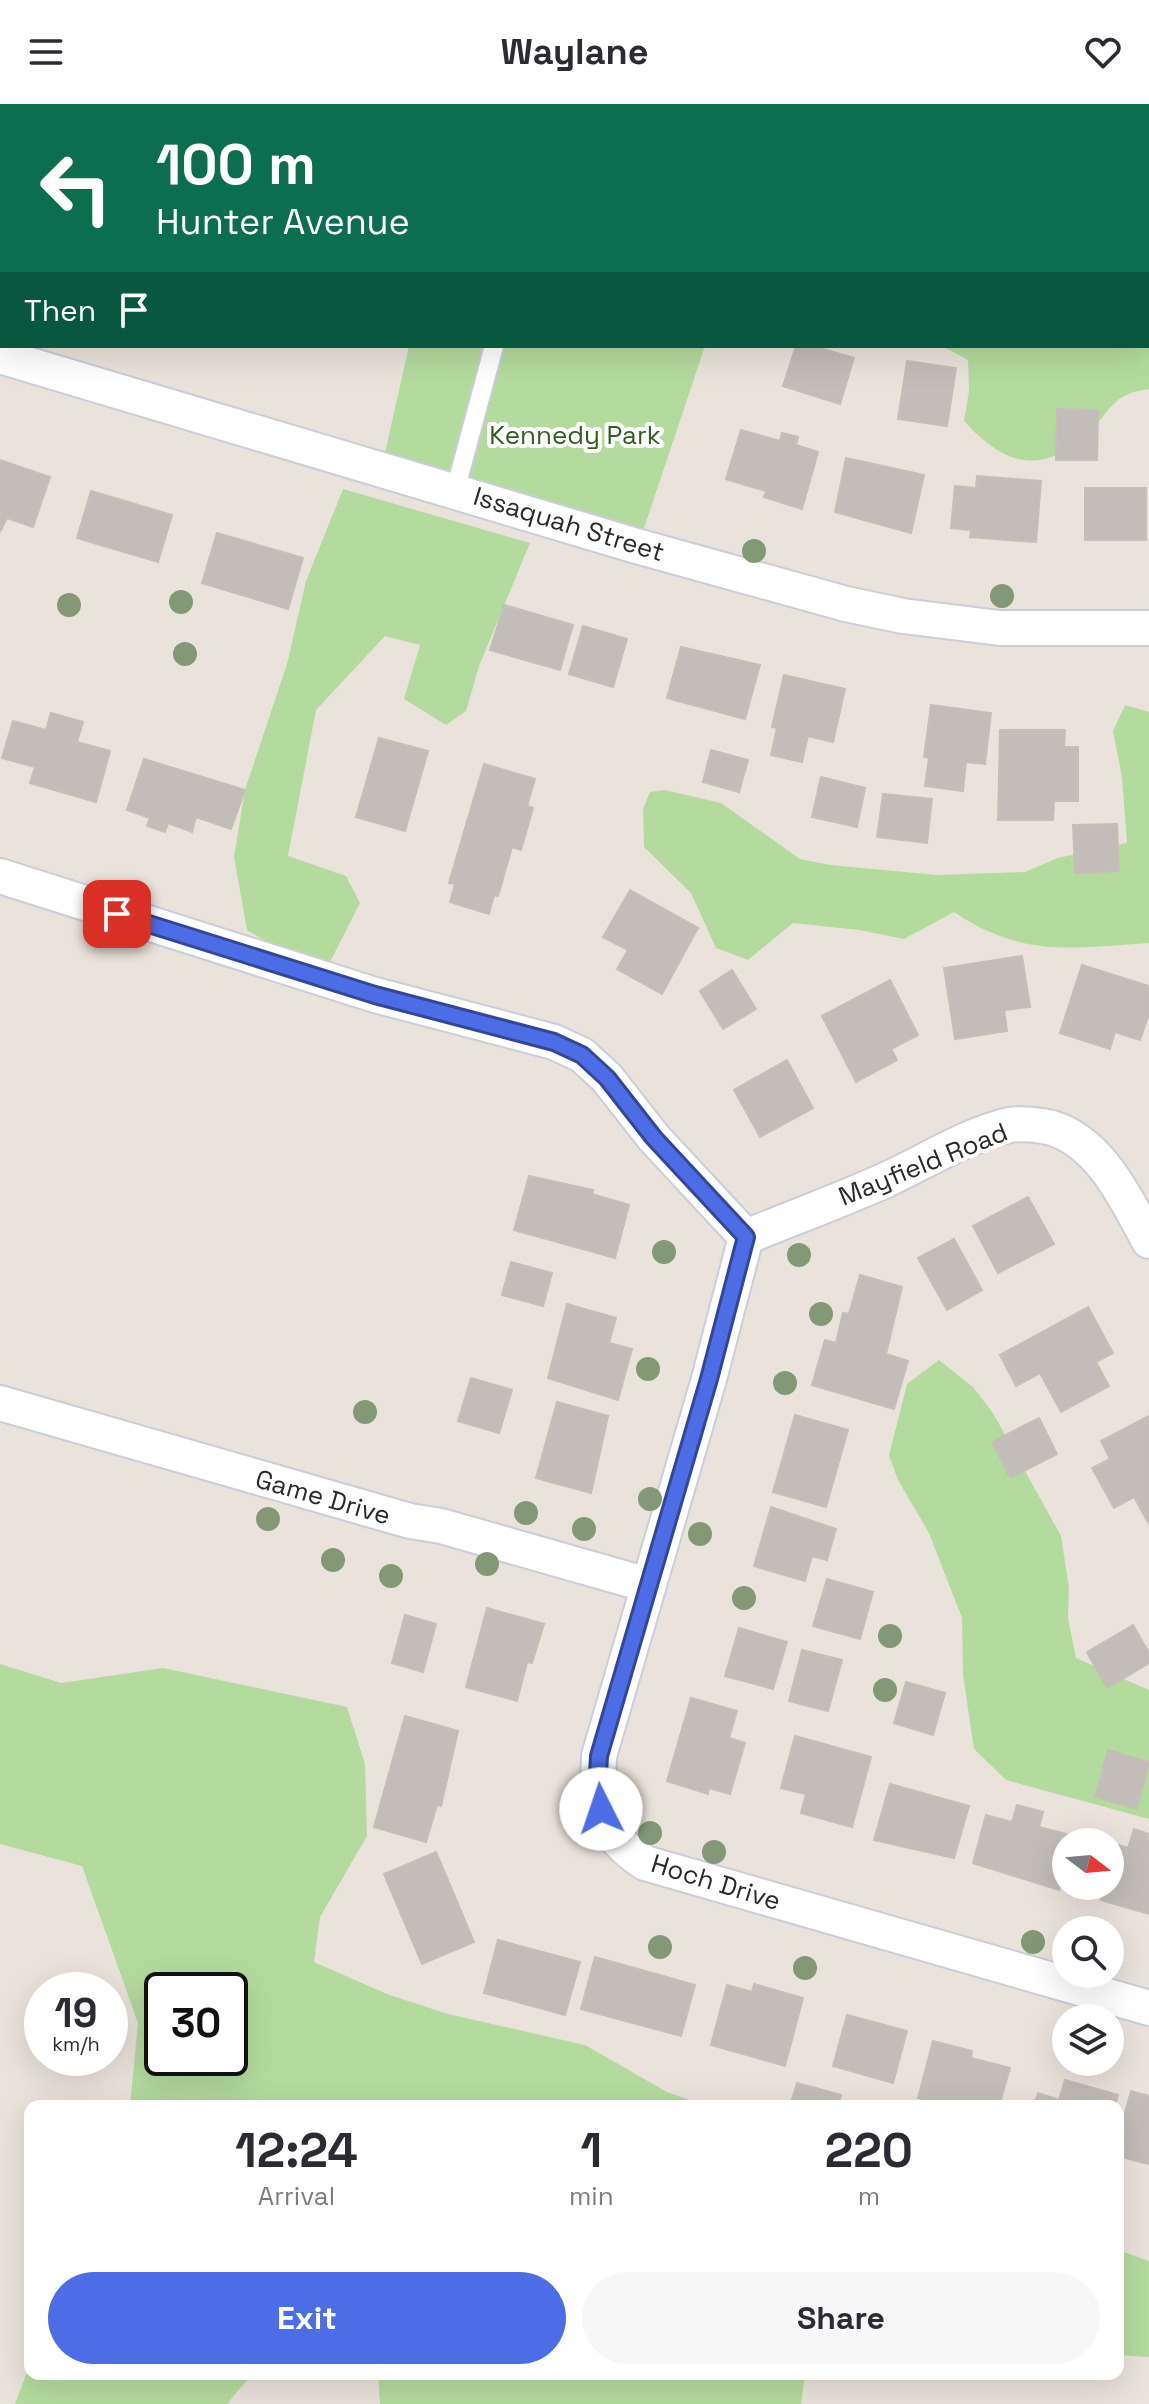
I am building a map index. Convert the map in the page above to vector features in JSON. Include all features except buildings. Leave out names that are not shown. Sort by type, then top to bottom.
[{"type":"street","name":"Issaquah Street","points":[[0,356],[638,546],[903,616],[1000,628],[1149,628]]},
{"type":"street","points":[[0,876],[375,995],[554,1042],[582,1055],[607,1078],[654,1138],[746,1237]]},
{"type":"street","name":"Mayfield Road","points":[[746,1237],[892,1177],[939,1152],[1011,1125],[1051,1128],[1072,1138],[1097,1159],[1121,1189],[1149,1241]]},
{"type":"street","name":"Hoch Drive","points":[[746,1237],[709,1379],[599,1756],[597,1794],[605,1825],[624,1850],[648,1864],[1149,2008]]},
{"type":"street","name":"Game Drive","points":[[0,1403],[396,1517],[441,1526],[648,1585]]},
{"type":"lane","points":[[455,491],[493,348]]},
{"type":"green space","name":"Kennedy Park","points":[[409,348],[704,348],[638,546],[381,470]]},
{"type":"green space","points":[[946,348],[1149,348],[1149,389],[1127,395],[1112,405],[1085,438],[1074,445],[1051,457],[1023,460],[998,450],[964,421],[969,391],[968,360]]},
{"type":"green space","points":[[343,489],[530,543],[479,666],[466,711],[446,725],[404,699],[420,645],[385,636],[316,710],[288,856],[346,876],[360,903],[330,962],[270,944],[247,930],[234,857],[245,790],[287,664],[306,581]]},
{"type":"green space","points":[[1125,705],[1149,712],[1149,943],[1048,947],[1002,937],[954,912],[904,939],[859,930],[793,923],[748,960],[716,948],[691,893],[644,847],[643,809],[650,792],[665,790],[721,803],[800,859],[830,865],[937,875],[1025,872],[1058,858],[1127,843],[1122,777],[1113,731]]},
{"type":"green space","points":[[939,1360],[973,1387],[993,1413],[1061,1536],[1069,1588],[1068,1618],[1076,1658],[1149,1690],[1149,1819],[1006,1780],[974,1749],[963,1675],[962,1618],[929,1533],[898,1480],[889,1455],[907,1384]]},
{"type":"green space","points":[[0,1664],[61,1683],[163,1668],[347,1707],[365,1764],[367,1836],[320,1917],[314,1962],[387,1994],[448,2014],[585,2045],[667,2092],[690,2100],[131,2100],[138,2023],[128,1995],[128,1972],[120,1972],[82,1866],[0,1844]]},
{"type":"green space","points":[[1124,2252],[1149,2261],[1149,2357],[1124,2355]]},
{"type":"green space","points":[[24,2380],[247,2380],[227,2404],[15,2404]]},
{"type":"green space","points":[[378,2380],[804,2380],[801,2404],[380,2404]]},
{"type":"route","points":[[117,914],[375,995],[554,1042],[582,1055],[607,1078],[654,1138],[746,1237],[709,1379],[599,1756],[597,1794],[601,1809]]}]
